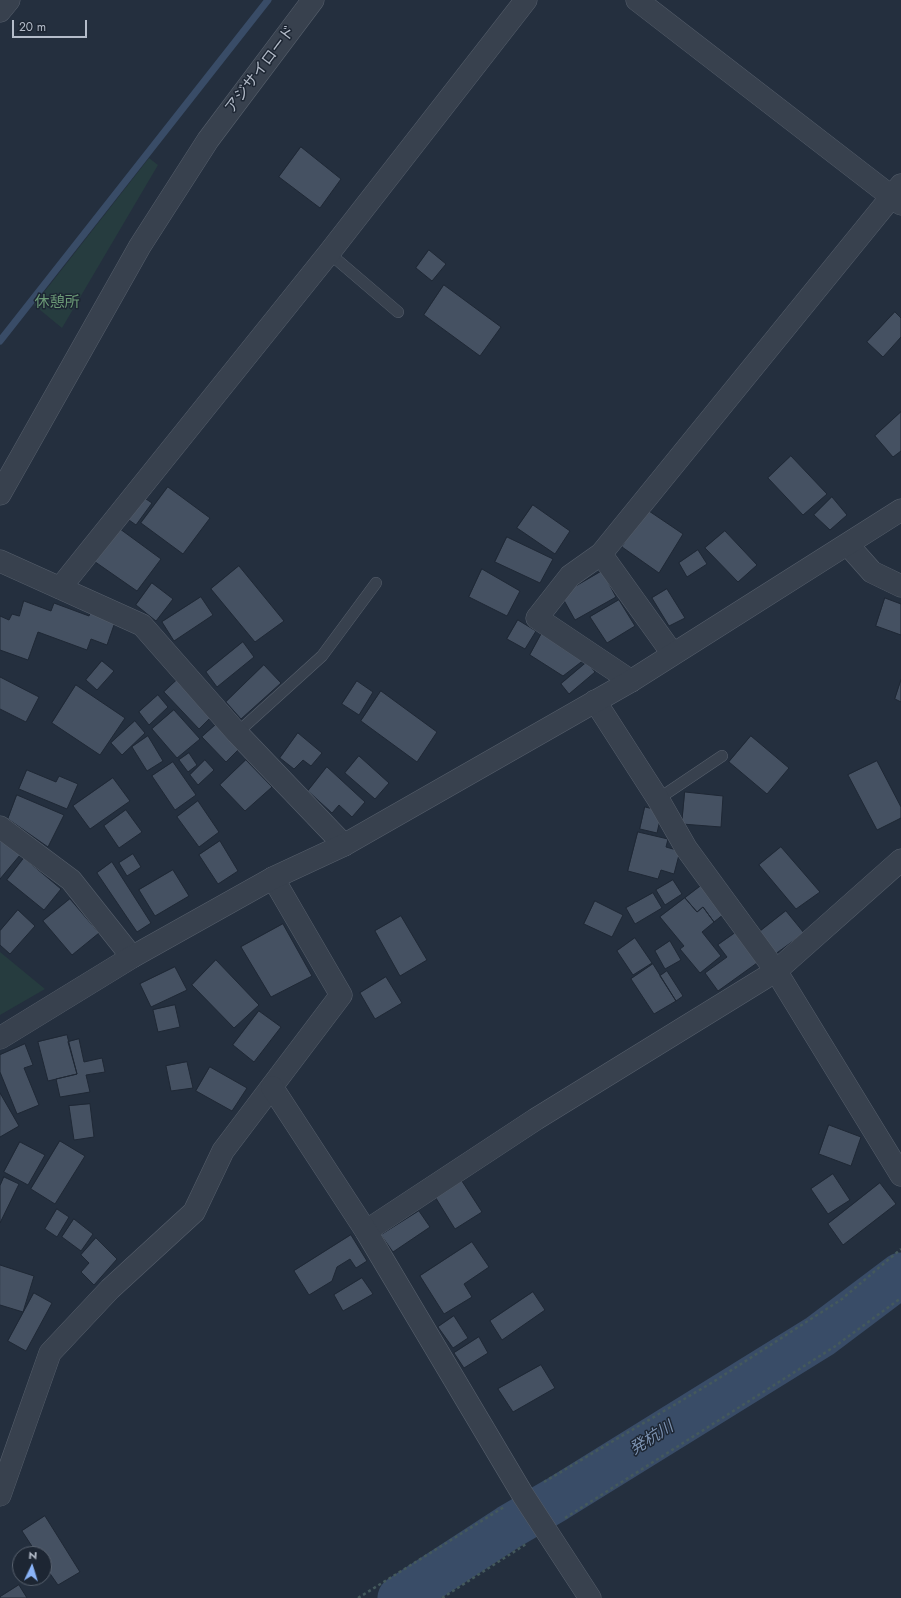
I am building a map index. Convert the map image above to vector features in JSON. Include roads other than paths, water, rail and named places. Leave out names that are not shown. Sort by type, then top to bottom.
[{"type":"street","points":[[0,11],[9,0]]},
{"type":"street","name":"アジサイロード","points":[[0,494],[140,246],[208,140],[314,0]]},
{"type":"street","points":[[60,588],[329,254],[526,0]]},
{"type":"street","points":[[631,680],[537,618],[570,576],[601,554],[898,195],[637,0]]},
{"type":"street","points":[[0,1038],[132,958],[273,878],[344,845],[631,680],[672,653],[848,545],[901,510]]},
{"type":"street","points":[[848,545],[872,572],[901,586]]},
{"type":"street","points":[[601,554],[672,653]]},
{"type":"street","points":[[0,561],[142,625],[237,733],[344,845]]},
{"type":"street","points":[[595,701],[658,799],[686,848],[776,971],[901,1175]]},
{"type":"street","points":[[0,827],[71,880],[132,958]]},
{"type":"street","points":[[366,1231],[536,1119],[776,971],[901,860]]},
{"type":"street","points":[[0,1495],[50,1353],[110,1289],[194,1212],[223,1151],[341,995],[273,878]]},
{"type":"street","points":[[272,1087],[366,1231],[523,1495],[590,1598]]},
{"type":"lane","points":[[329,254],[398,312]]},
{"type":"lane","points":[[237,733],[322,656],[376,583]]},
{"type":"lane","points":[[658,799],[722,756]]},
{"type":"waterway","points":[[0,341],[268,0]]},
{"type":"waterway","name":"発杭川","points":[[400,1598],[509,1527],[557,1499],[820,1336],[901,1275]]},
{"type":"park label","name":"休憩所","points":[[57,303]]}]
